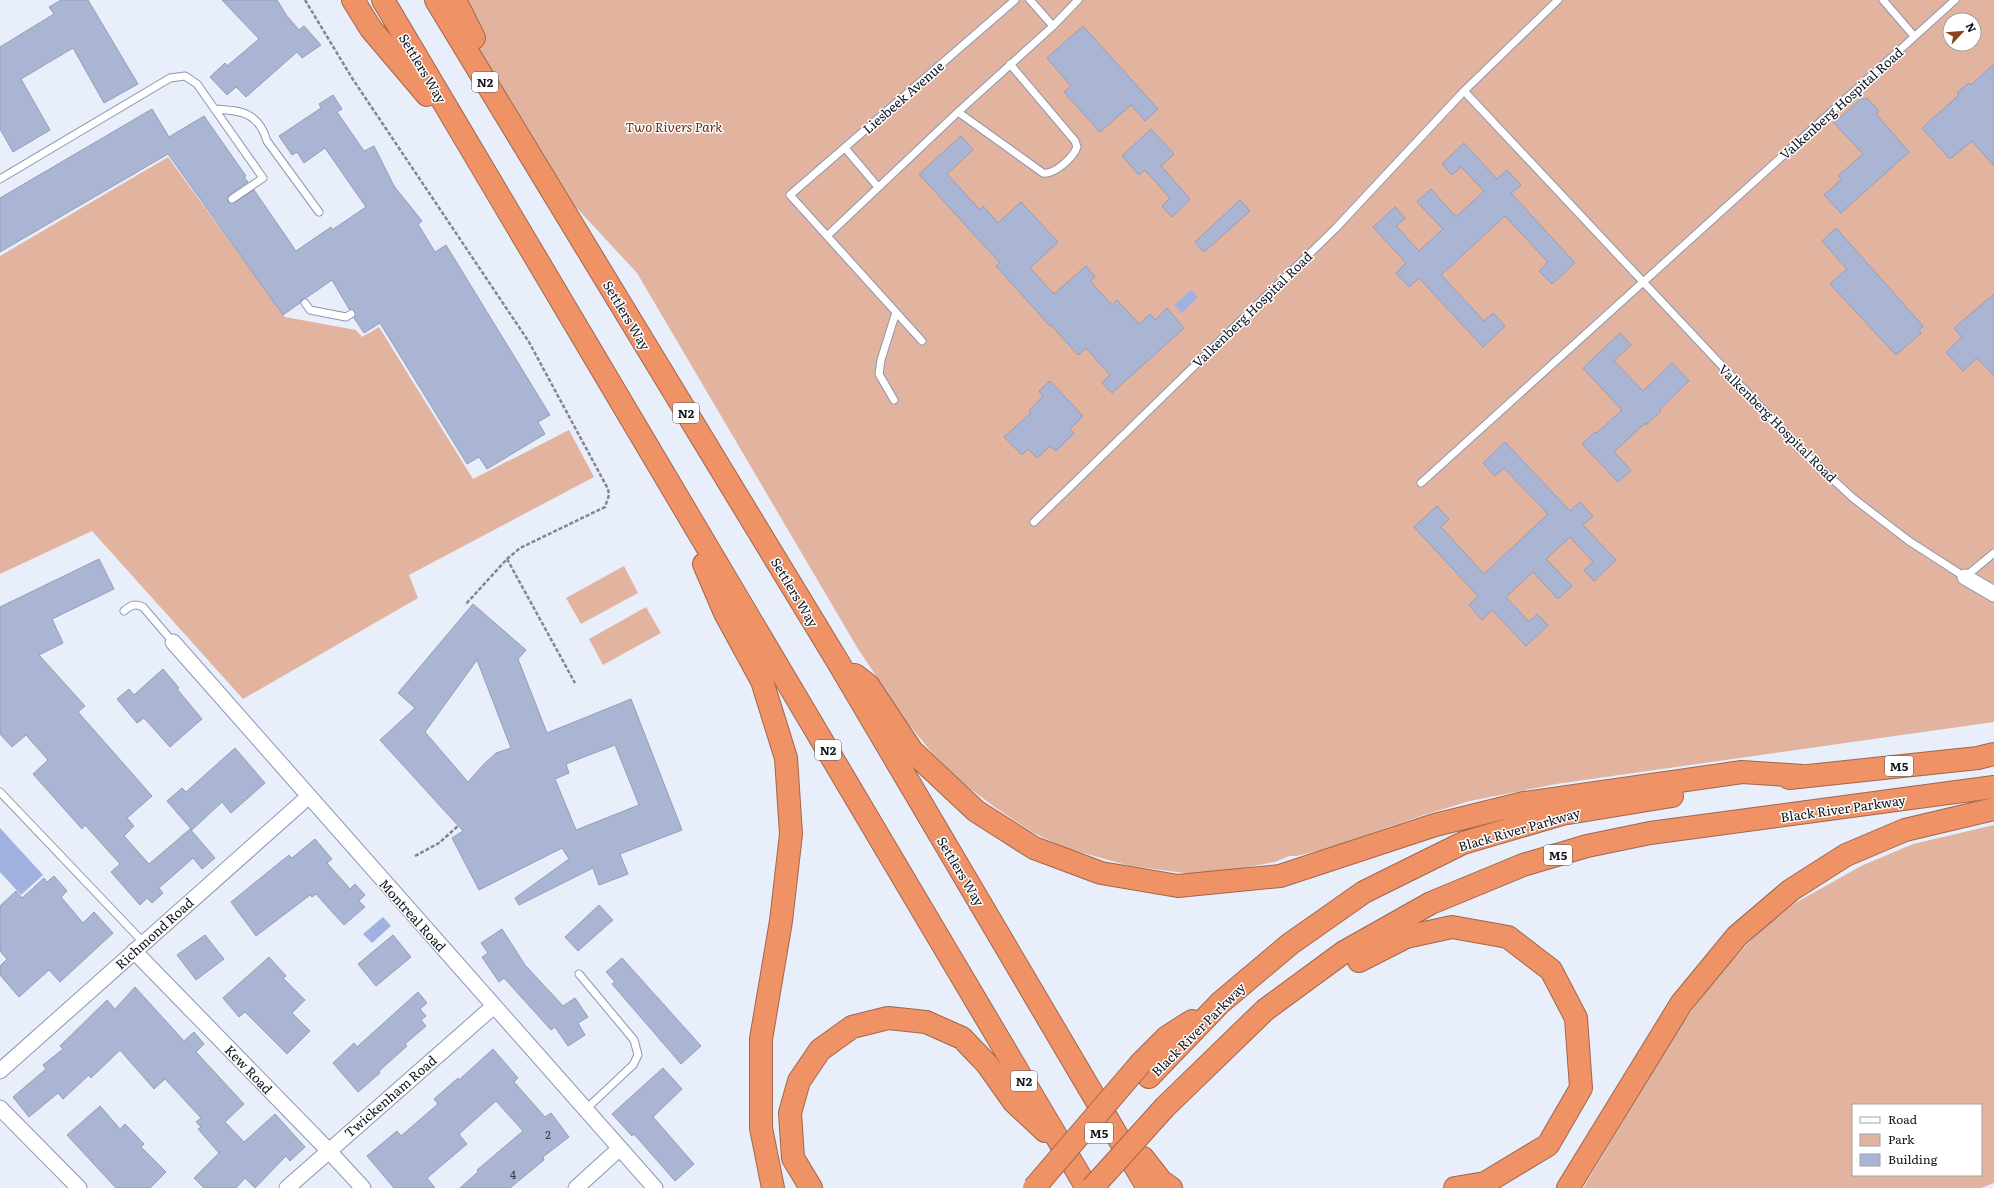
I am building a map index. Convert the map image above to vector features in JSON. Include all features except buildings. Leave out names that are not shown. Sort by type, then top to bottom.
[{"type":"highway","points":[[353,0],[371,29],[468,144]]},
{"type":"highway","name":"Settlers Way","points":[[436,0],[838,662],[1148,1188]]},
{"type":"highway","points":[[455,0],[535,163]]},
{"type":"highway","name":"Settlers Way","points":[[388,9],[1087,1188]]},
{"type":"highway","points":[[671,486],[725,613],[762,681],[786,758],[791,834],[781,921],[761,1039],[761,1128],[773,1188]]},
{"type":"highway","points":[[838,662],[868,685],[912,751],[976,811],[1034,848],[1101,873],[1178,886],[1280,876],[1435,825],[1524,803],[1742,772],[1803,776]]},
{"type":"highway","name":"Black River Parkway","points":[[1049,1188],[1145,1070],[1220,1003],[1290,944],[1364,892],[1463,843],[1562,814],[1803,776],[1978,758],[1994,754]]},
{"type":"highway","name":"Black River Parkway","points":[[1092,1188],[1187,1084],[1265,1010],[1344,952],[1431,903],[1523,865],[1587,846],[1650,833],[1994,788]]},
{"type":"highway","points":[[1568,1188],[1681,1004],[1737,936],[1791,890],[1846,855],[1905,830],[1994,809]]},
{"type":"highway","points":[[1187,1084],[1258,1034],[1329,980],[1368,955],[1406,937],[1452,927],[1508,937],[1551,970],[1576,1018],[1581,1088],[1548,1145],[1485,1183],[1455,1188]]},
{"type":"highway","points":[[811,1188],[793,1158],[790,1113],[799,1081],[820,1050],[852,1027],[888,1018],[926,1022],[962,1038],[987,1064],[1014,1102],[1062,1147]]},
{"type":"highway","points":[[1034,1188],[1145,1070]]},
{"type":"highway","points":[[1086,1082],[1161,1181],[1171,1188]]},
{"type":"street","name":"Valkenberg Hospital Road","points":[[1965,576],[1994,594]]},
{"type":"street","name":"Montreal Road","points":[[173,642],[308,797],[655,1188]]},
{"type":"street","name":"Richmond Road","points":[[0,1071],[308,797]]},
{"type":"street","name":"Kew Road","points":[[139,947],[363,1188]]},
{"type":"street","name":"Twickenham Road","points":[[287,1188],[328,1150],[494,1006]]},
{"type":"street","points":[[0,1108],[79,1188]]},
{"type":"street","points":[[576,1188],[620,1148]]},
{"type":"lane","name":"Liesbeek Avenue","points":[[827,236],[790,195],[1015,0]]},
{"type":"lane","points":[[1030,0],[1052,26]]},
{"type":"lane","points":[[922,341],[827,236],[1078,0]]},
{"type":"lane","name":"Valkenberg Hospital Road","points":[[1034,522],[1335,229],[1464,91],[1558,0]]},
{"type":"lane","name":"Valkenberg Hospital Road","points":[[1883,0],[1914,36]]},
{"type":"lane","name":"Valkenberg Hospital Road","points":[[1421,483],[1955,0]]},
{"type":"lane","points":[[958,112],[1043,173],[1048,174],[1053,172],[1075,153],[1077,147],[1074,141],[1010,64]]},
{"type":"lane","points":[[0,178],[170,78],[185,76],[192,80],[215,109],[263,178],[232,200]]},
{"type":"lane","name":"Valkenberg Hospital Road","points":[[1464,91],[1800,449],[1853,498],[1909,541],[1965,576]]},
{"type":"lane","points":[[215,109],[244,112],[256,121],[262,128],[267,141],[319,212]]},
{"type":"lane","points":[[844,148],[878,187]]},
{"type":"lane","points":[[305,303],[310,310],[346,317],[351,314]]},
{"type":"lane","points":[[894,400],[879,374],[881,360],[896,312]]},
{"type":"lane","points":[[1965,576],[1994,553]]},
{"type":"lane","points":[[124,611],[132,605],[137,604],[143,607],[173,642]]},
{"type":"lane","points":[[0,792],[139,947]]},
{"type":"lane","points":[[579,974],[634,1040],[638,1055],[633,1065],[585,1110]]},
{"type":"path","points":[[305,0],[352,78],[529,342],[608,488],[608,501],[601,509],[520,548],[507,559],[465,605]]},
{"type":"path","points":[[507,559],[575,683]]},
{"type":"path","points":[[415,856],[439,843],[458,826]]},
{"type":"green space","name":"Two Rivers Park","points":[[455,0],[1994,0],[1994,722],[1556,784],[1470,801],[1328,848],[1297,856],[1289,856],[1275,862],[1227,871],[1192,874],[1130,866],[1065,848],[1032,832],[964,784],[932,753],[907,722],[858,649],[637,273],[535,163]]},
{"type":"green space","points":[[168,157],[285,317],[356,330],[362,337],[379,327],[473,479],[569,430],[594,477],[409,575],[418,598],[243,699],[92,531],[0,574],[0,256]]},
{"type":"green space","points":[[624,566],[638,593],[581,624],[566,598]]},
{"type":"green space","points":[[646,607],[661,633],[603,665],[589,639]]},
{"type":"green space","points":[[1994,825],[1994,1183],[1981,1188],[1583,1188],[1681,1025],[1717,977],[1747,944],[1790,906],[1861,866],[1913,844]]},
{"type":"water","points":[[1191,290],[1198,297],[1182,313],[1174,305]]},
{"type":"water","points":[[0,828],[43,875],[21,895],[0,872]]},
{"type":"water","points":[[383,917],[391,926],[372,943],[363,934]]}]
